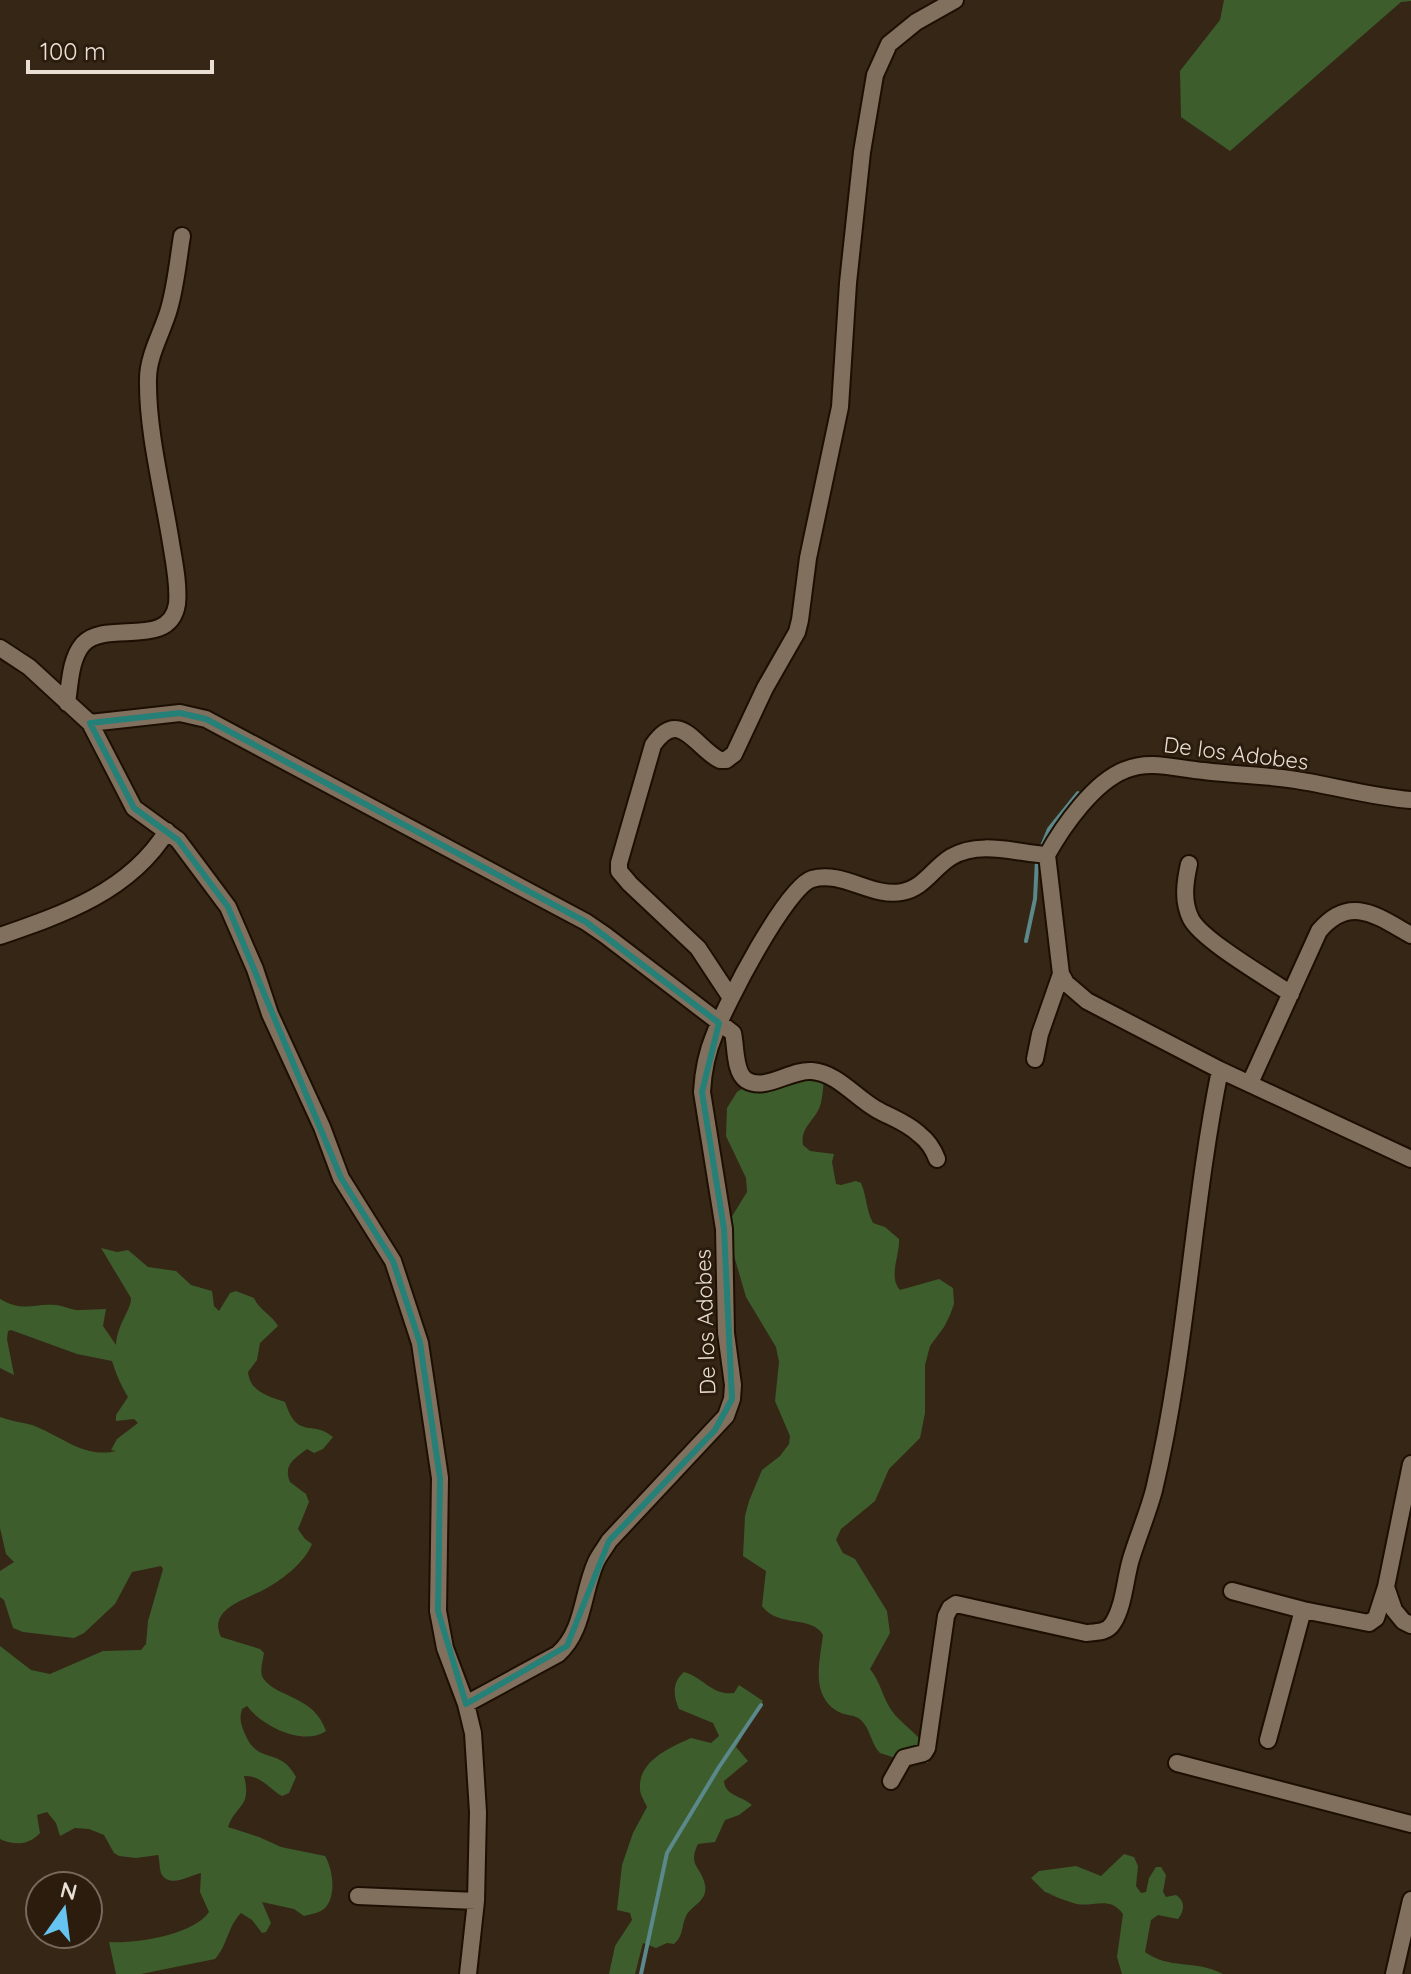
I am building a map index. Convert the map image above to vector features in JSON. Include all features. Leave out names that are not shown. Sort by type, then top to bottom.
[{"type":"street","points":[[731,998],[698,948],[630,884],[619,871],[619,863],[653,745],[668,730],[680,729],[692,735],[714,757],[726,760],[734,754],[765,688],[797,632],[808,558],[840,407],[852,239],[875,75],[889,44],[916,22],[955,0]]},
{"type":"street","points":[[67,703],[71,671],[82,645],[99,634],[141,633],[156,629],[168,621],[177,605],[148,379],[169,309],[182,236]]},
{"type":"street","points":[[0,648],[29,667],[90,723],[134,808],[178,840],[228,907],[255,969],[270,1014],[322,1127],[341,1178],[393,1261],[420,1343],[440,1478],[438,1611],[445,1648],[466,1704],[473,1733],[478,1812],[476,1901],[468,1974]]},
{"type":"street","points":[[90,723],[180,713],[206,719],[586,922],[733,1033],[741,1076],[748,1081],[760,1084],[801,1071],[829,1075],[866,1103],[920,1134],[932,1147],[937,1159]]},
{"type":"street","name":"De los Adobes","points":[[466,1704],[558,1654],[567,1646],[574,1634],[596,1562],[609,1541],[726,1416],[733,1385],[726,1333],[724,1229],[702,1092],[704,1069],[731,998],[788,900],[802,884],[813,879],[832,878],[885,892],[901,893],[922,884],[949,858],[963,851],[981,848],[1038,854],[1108,778],[1141,765],[1298,780],[1355,793],[1411,800]]},
{"type":"street","points":[[0,936],[71,911],[109,890],[144,862],[167,831]]},
{"type":"street","points":[[1038,854],[1061,974],[1066,983],[1087,1001],[1220,1070],[1411,1159]]},
{"type":"street","points":[[1189,864],[1185,899],[1192,920],[1204,934],[1291,994]]},
{"type":"street","points":[[1250,1083],[1319,931],[1329,920],[1351,909],[1366,912],[1411,935]]},
{"type":"street","points":[[1035,1059],[1044,1021],[1061,974]]},
{"type":"street","points":[[891,1781],[904,1758],[924,1753],[927,1748],[946,1616],[950,1608],[956,1604],[1086,1633],[1103,1632],[1112,1626],[1153,1493],[1165,1439],[1195,1241],[1209,1122],[1220,1070]]},
{"type":"street","points":[[1232,1591],[1369,1623],[1376,1618],[1404,1528],[1411,1464]]},
{"type":"street","points":[[1386,1587],[1394,1610],[1411,1625]]},
{"type":"street","points":[[1268,1740],[1303,1610]]},
{"type":"street","points":[[1177,1763],[1411,1824]]},
{"type":"street","points":[[358,1896],[476,1901]]},
{"type":"street","points":[[1394,1974],[1408,1930],[1411,1900]]},
{"type":"highlighted area","points":[[180,713],[206,719],[586,922],[719,1023],[702,1092],[724,1229],[732,1399],[715,1430],[609,1541],[567,1646],[466,1704],[438,1611],[440,1478],[420,1343],[393,1261],[341,1178],[228,907],[178,840],[134,808],[90,723]]},
{"type":"green space","points":[[1224,0],[1411,1],[1401,2],[1230,151],[1181,117],[1180,71],[1220,20]]},
{"type":"green space","points":[[806,1062],[817,1063],[824,1069],[824,1078],[821,1103],[806,1128],[803,1145],[810,1151],[834,1154],[832,1162],[836,1184],[861,1183],[873,1223],[885,1227],[899,1239],[895,1279],[900,1290],[939,1279],[953,1288],[954,1304],[950,1315],[930,1346],[925,1365],[925,1413],[920,1438],[889,1469],[875,1501],[841,1529],[836,1540],[843,1553],[855,1559],[887,1611],[890,1633],[870,1669],[891,1710],[931,1753],[928,1763],[911,1763],[880,1753],[861,1720],[840,1713],[829,1704],[823,1696],[819,1676],[823,1635],[811,1625],[769,1613],[762,1606],[766,1571],[743,1556],[749,1501],[762,1470],[780,1456],[789,1444],[790,1436],[775,1401],[779,1362],[776,1347],[746,1297],[730,1242],[731,1218],[747,1192],[746,1178],[726,1136],[727,1108],[737,1092],[751,1083]]},
{"type":"green space","points":[[101,1248],[117,1252],[128,1250],[148,1267],[176,1271],[191,1285],[212,1291],[214,1306],[219,1311],[230,1293],[236,1291],[254,1298],[278,1326],[260,1343],[257,1360],[248,1372],[249,1379],[256,1389],[285,1402],[300,1425],[333,1437],[323,1449],[314,1453],[307,1449],[291,1463],[288,1471],[290,1482],[306,1494],[309,1502],[298,1529],[312,1544],[309,1551],[280,1580],[224,1612],[218,1627],[221,1637],[260,1649],[264,1653],[263,1678],[269,1685],[313,1710],[326,1731],[306,1737],[283,1732],[262,1720],[247,1706],[242,1709],[242,1725],[250,1744],[283,1762],[296,1777],[289,1793],[282,1796],[260,1780],[244,1776],[245,1800],[228,1827],[281,1847],[325,1856],[332,1875],[331,1897],[324,1909],[304,1916],[294,1909],[262,1902],[271,1923],[266,1932],[262,1933],[252,1920],[241,1913],[215,1959],[141,1974],[116,1974],[109,1942],[163,1936],[191,1927],[201,1920],[209,1912],[200,1892],[201,1873],[176,1881],[166,1879],[161,1873],[158,1855],[136,1858],[119,1856],[104,1835],[89,1829],[75,1828],[60,1836],[56,1823],[47,1812],[37,1815],[40,1833],[31,1840],[11,1843],[0,1839],[0,1646],[31,1670],[50,1674],[103,1651],[141,1650],[146,1644],[148,1621],[163,1569],[161,1566],[132,1572],[115,1604],[84,1633],[74,1638],[13,1628],[4,1600],[0,1597],[0,1571],[14,1562],[6,1554],[0,1528],[0,1417],[32,1425],[83,1449],[104,1453],[116,1451],[111,1450],[117,1439],[138,1423],[134,1419],[116,1421],[116,1415],[128,1397],[112,1361],[77,1354],[11,1330],[7,1339],[14,1375],[0,1368],[0,1299],[22,1307],[48,1305],[78,1310],[106,1309],[103,1326],[116,1345],[131,1298]]},
{"type":"green space","points":[[684,1672],[720,1692],[734,1693],[739,1685],[763,1701],[736,1747],[748,1761],[724,1781],[727,1790],[752,1805],[739,1815],[725,1820],[715,1842],[698,1844],[694,1857],[705,1885],[704,1895],[686,1916],[677,1941],[656,1948],[643,1943],[635,1974],[609,1974],[615,1946],[632,1920],[630,1913],[617,1910],[622,1865],[633,1833],[647,1807],[640,1789],[644,1771],[656,1757],[682,1742],[691,1738],[711,1743],[719,1736],[713,1723],[679,1709],[675,1689],[677,1680]]},
{"type":"green space","points":[[1124,1854],[1134,1857],[1138,1866],[1136,1886],[1141,1893],[1146,1892],[1149,1878],[1156,1867],[1161,1867],[1166,1875],[1163,1892],[1166,1897],[1176,1895],[1182,1903],[1183,1909],[1178,1919],[1158,1915],[1151,1920],[1145,1952],[1164,1961],[1212,1969],[1223,1974],[1122,1974],[1117,1957],[1123,1914],[1118,1908],[1106,1903],[1073,1903],[1045,1892],[1031,1878],[1039,1871],[1076,1866],[1101,1876]]},
{"type":"waterway","points":[[1040,851],[1049,829],[1078,793]]},
{"type":"waterway","points":[[1026,941],[1035,899],[1037,859]]},
{"type":"waterway","points":[[641,1974],[667,1853],[761,1705]]}]
